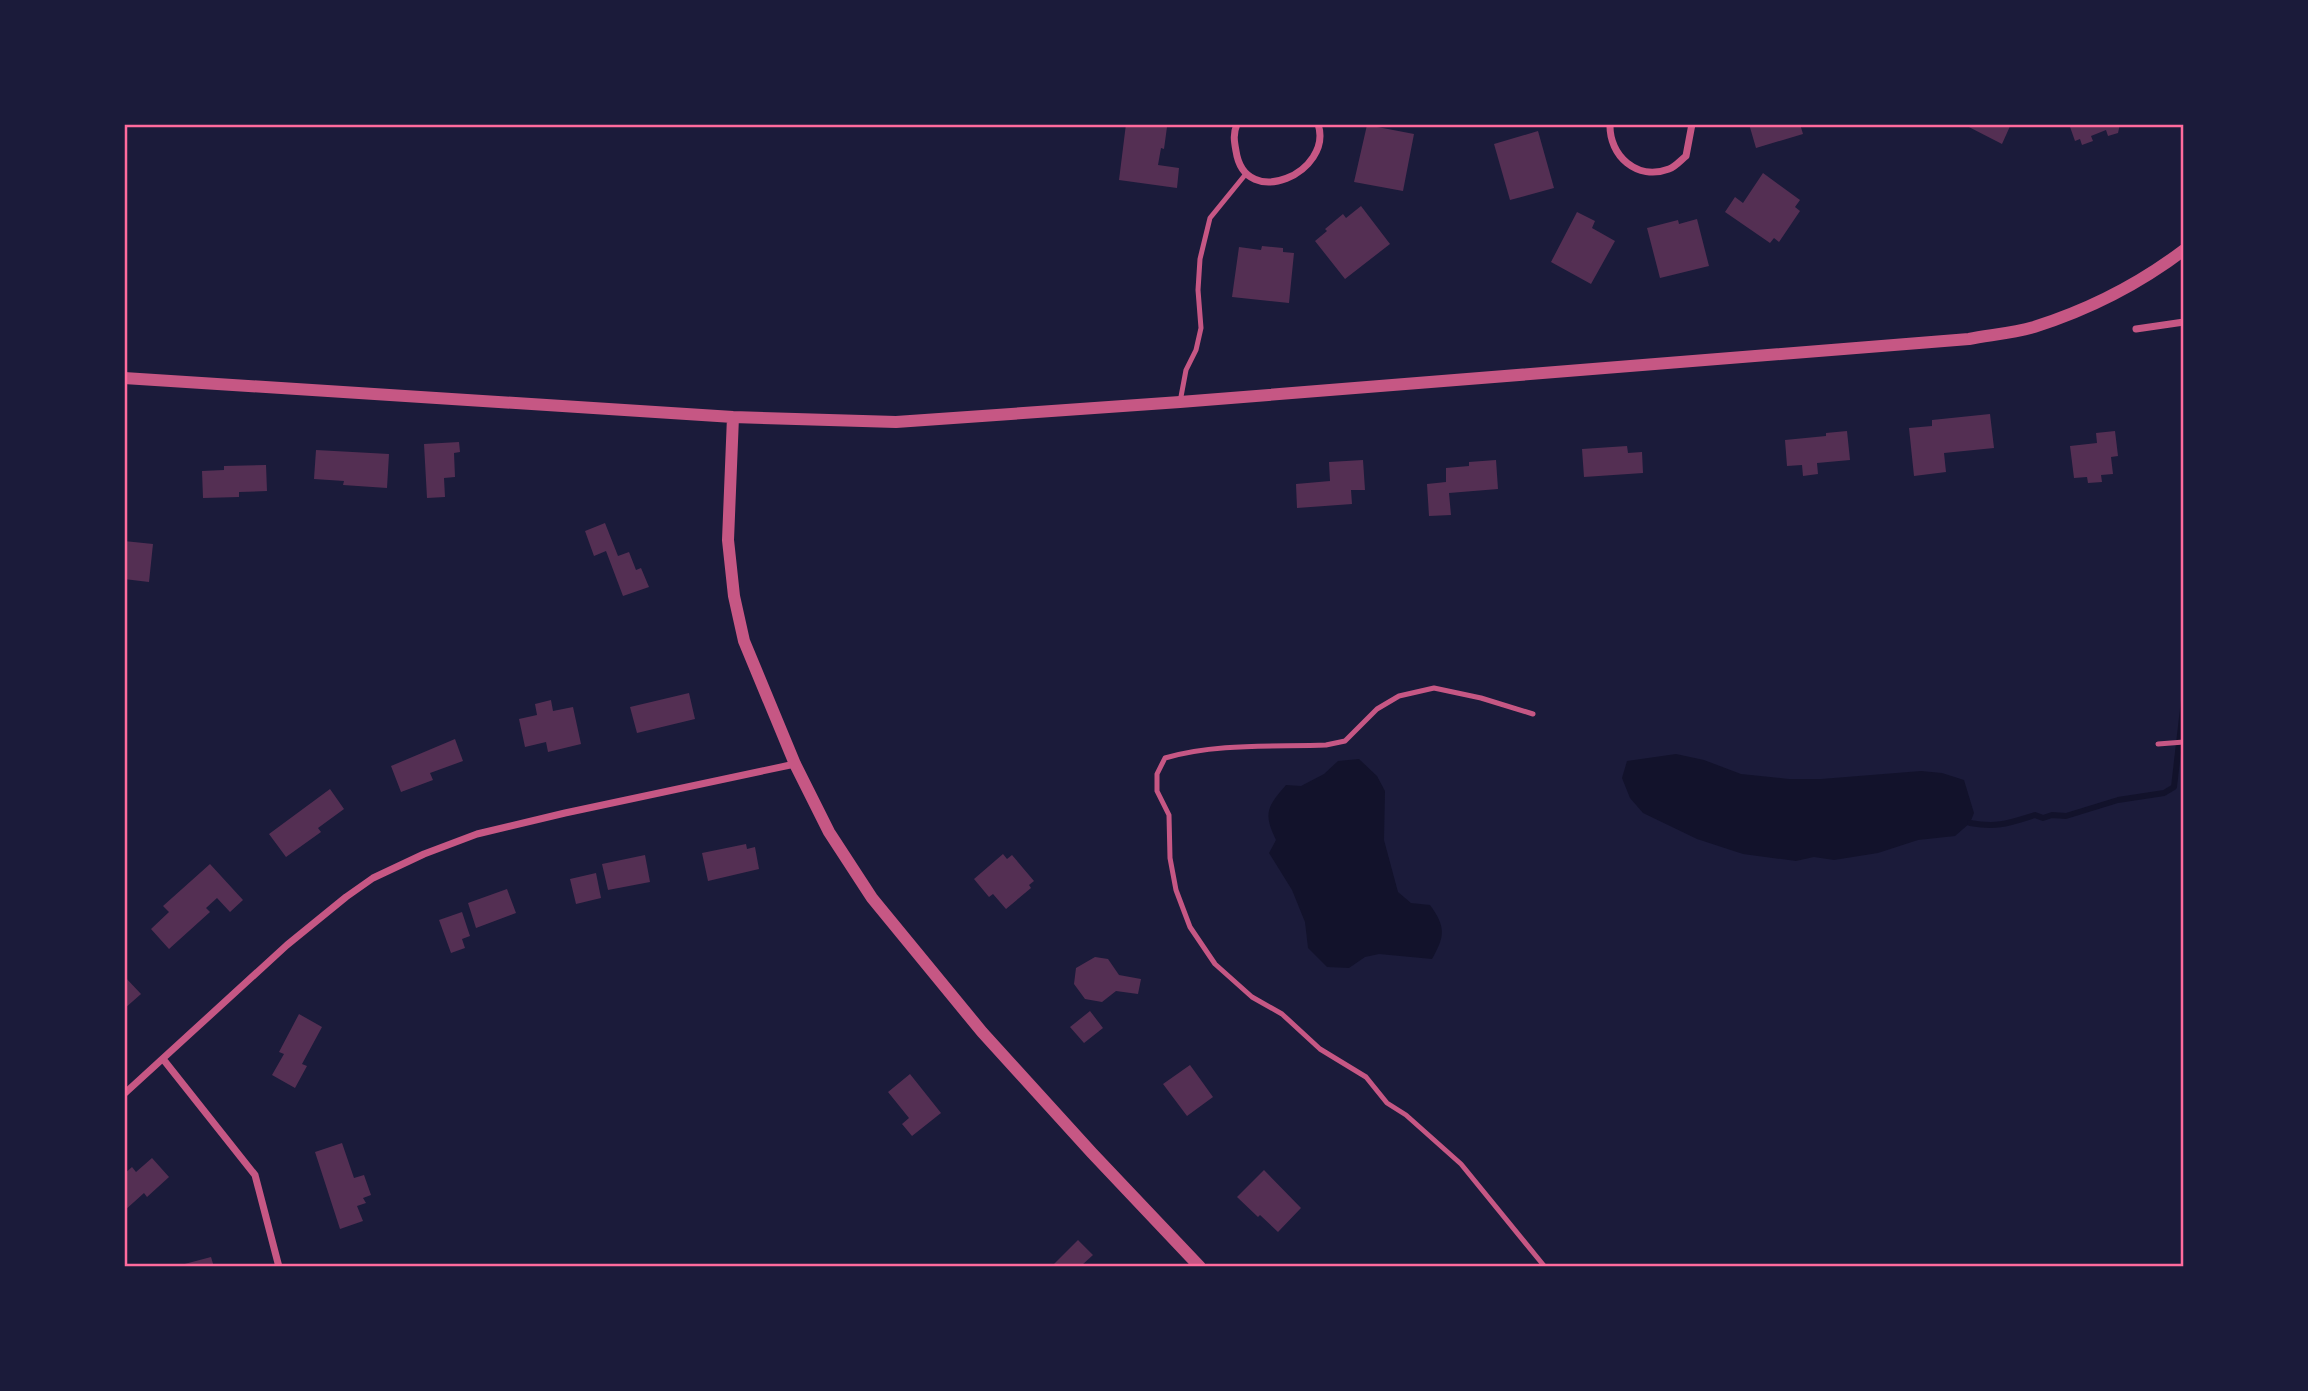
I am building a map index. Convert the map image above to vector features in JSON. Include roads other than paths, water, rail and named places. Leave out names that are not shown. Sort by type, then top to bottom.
[{"type":"street","points":[[1237,124],[1233,134],[1237,157],[1245,175],[1259,182],[1285,180],[1317,155],[1320,131],[1318,124]]},
{"type":"street","points":[[1610,124],[1609,139],[1618,156],[1634,168],[1651,173],[1671,169],[1686,156],[1692,124]]},
{"type":"street","points":[[124,378],[733,417],[895,422],[1969,339],[2032,327],[2094,304],[2153,273],[2184,250]]},
{"type":"street","points":[[2136,329],[2184,322]]},
{"type":"street","points":[[733,417],[728,540],[733,596],[744,641],[795,764],[829,832],[872,898],[982,1032],[1200,1267]]},
{"type":"street","points":[[124,1094],[287,945],[373,878],[424,854],[477,834],[795,764]]},
{"type":"street","points":[[163,1059],[255,1175],[279,1267]]},
{"type":"lane","points":[[1180,402],[1186,370],[1196,350],[1201,328],[1198,290],[1200,260],[1210,218],[1245,175]]},
{"type":"lane","points":[[1533,714],[1481,698],[1434,688],[1399,696],[1377,709],[1345,741],[1326,745],[1183,752],[1165,758],[1157,774],[1157,791],[1169,816],[1170,858],[1176,890],[1189,927],[1215,964],[1252,997],[1282,1014],[1320,1049],[1366,1077],[1387,1103],[1406,1115],[1461,1164],[1545,1267]]},
{"type":"lane","points":[[2158,744],[2183,742]]},
{"type":"waterway","points":[[1970,823],[1996,825],[2035,815],[2043,818],[2052,815],[2066,816],[2118,800],[2164,793],[2174,787],[2184,700]]}]
